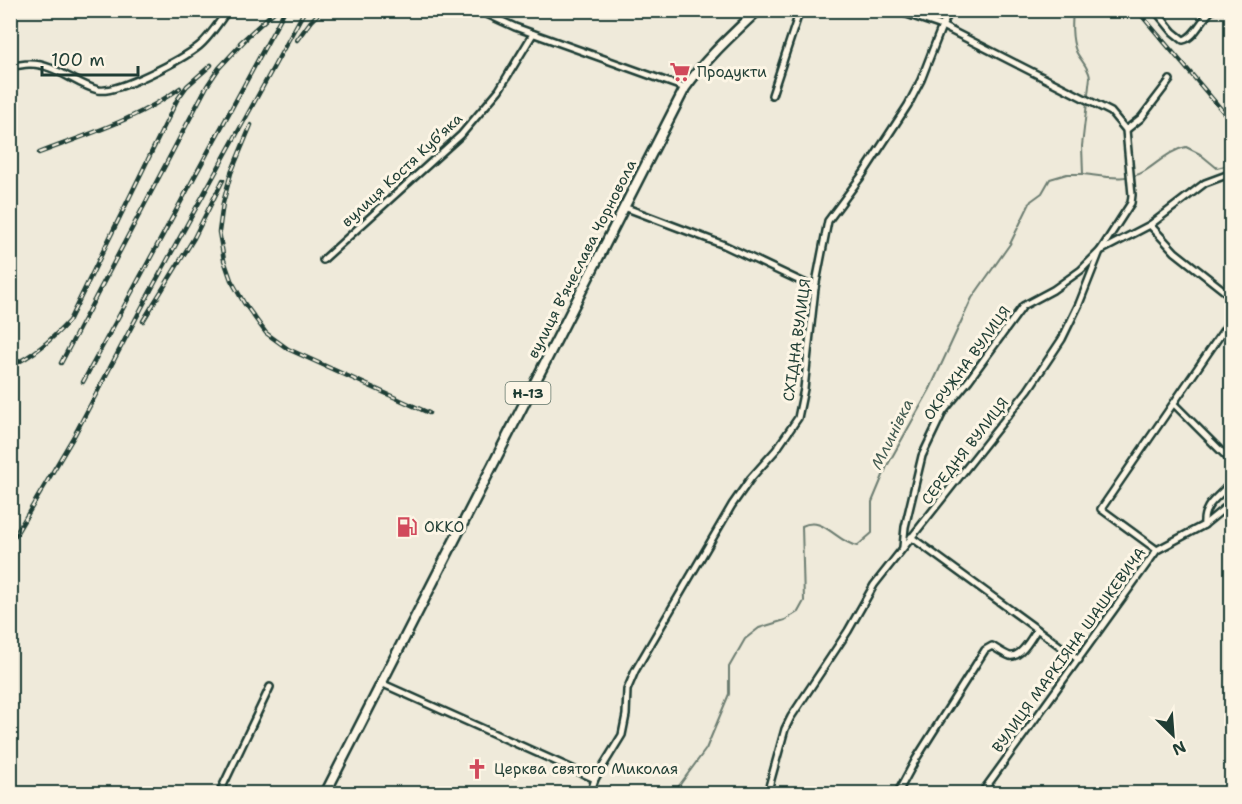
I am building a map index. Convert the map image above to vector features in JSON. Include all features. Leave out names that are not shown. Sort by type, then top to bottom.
[{"type":"main road","name":"вулиця Вʼячеслава Чорновола","points":[[325,794],[686,88],[712,54],[758,10]]},
{"type":"street","points":[[10,66],[31,64],[51,69],[98,90],[110,91],[190,53],[201,45],[228,10]]},
{"type":"street","points":[[478,10],[533,34],[686,88]]},
{"type":"street","points":[[772,95],[800,10]]},
{"type":"street","points":[[895,10],[942,26],[1093,102],[1111,112],[1126,130],[1141,118],[1170,80]]},
{"type":"street","name":"СХІДНА ВУЛИЦЯ","points":[[590,794],[595,779],[622,735],[627,690],[635,671],[732,505],[776,450],[798,418],[804,389],[815,288],[828,221],[863,174],[908,105],[951,10]]},
{"type":"street","points":[[1155,10],[1179,37],[1188,40],[1202,19],[1212,10]]},
{"type":"street","name":"вулиця Костя Кубʼяка","points":[[323,260],[461,135],[499,90],[533,34]]},
{"type":"street","name":"ОКРУЖНА ВУЛИЦЯ","points":[[903,547],[904,527],[922,456],[943,412],[1023,306],[1053,290],[1081,270],[1100,251],[1131,202],[1132,183],[1126,130]]},
{"type":"street","points":[[1100,251],[1150,225],[1205,183],[1232,173]]},
{"type":"street","points":[[624,207],[724,246],[815,288]]},
{"type":"street","points":[[1150,225],[1174,252],[1232,297]]},
{"type":"street","name":"СЕРЕДНЯ ВУЛИЦЯ","points":[[767,794],[791,717],[848,631],[874,585],[1028,390],[1062,339],[1100,251]]},
{"type":"street","points":[[1157,550],[1101,509],[1232,318]]},
{"type":"street","points":[[1174,404],[1232,462]]},
{"type":"street","points":[[1204,525],[1204,511],[1232,481]]},
{"type":"street","name":"ВУЛИЦЯ МАРКІЯНА ШАШКЕВИЧА","points":[[981,794],[1157,550],[1204,525],[1232,502]]},
{"type":"street","points":[[911,537],[1079,660]]},
{"type":"street","points":[[897,794],[916,759],[985,650],[992,646],[1010,656],[1020,653],[1037,629]]},
{"type":"street","points":[[381,683],[595,779]]},
{"type":"street","points":[[219,794],[270,687]]},
{"type":"waterway","name":"Млинівка","points":[[673,794],[706,749],[729,694],[729,667],[745,639],[759,628],[785,620],[798,612],[804,601],[802,526],[810,524],[823,526],[849,544],[857,546],[872,533],[872,502],[887,466],[930,389],[972,298],[1010,244],[1031,201],[1042,193],[1050,179],[1067,174],[1083,174],[1082,146],[1090,77],[1074,46],[1073,10]]},
{"type":"waterway","points":[[1083,174],[1131,176],[1145,171],[1175,151],[1186,147],[1200,154],[1217,168],[1232,164]]},
{"type":"railway","points":[[240,43],[276,10]]},
{"type":"railway","points":[[83,382],[285,10]]},
{"type":"railway","points":[[10,544],[74,436],[152,288],[305,10]]},
{"type":"railway","points":[[297,40],[322,10]]},
{"type":"railway","points":[[1137,10],[1232,122]]},
{"type":"railway","points":[[61,363],[207,86],[219,68],[246,39]]},
{"type":"railway","points":[[10,366],[42,346],[69,321],[177,100],[187,86],[211,65]]},
{"type":"railway","points":[[39,153],[130,117],[180,88]]},
{"type":"railway","points":[[251,125],[231,173],[223,203],[219,232],[224,260],[231,280],[244,303],[266,333],[288,349],[429,413]]},
{"type":"railway","points":[[143,321],[194,238],[223,180]]},
{"type":"place","name":"Продукти","points":[[680,72]]},
{"type":"place","name":"OKKO","points":[[407,527]]},
{"type":"place","name":"Церква святого Миколая","points":[[477,769]]}]
